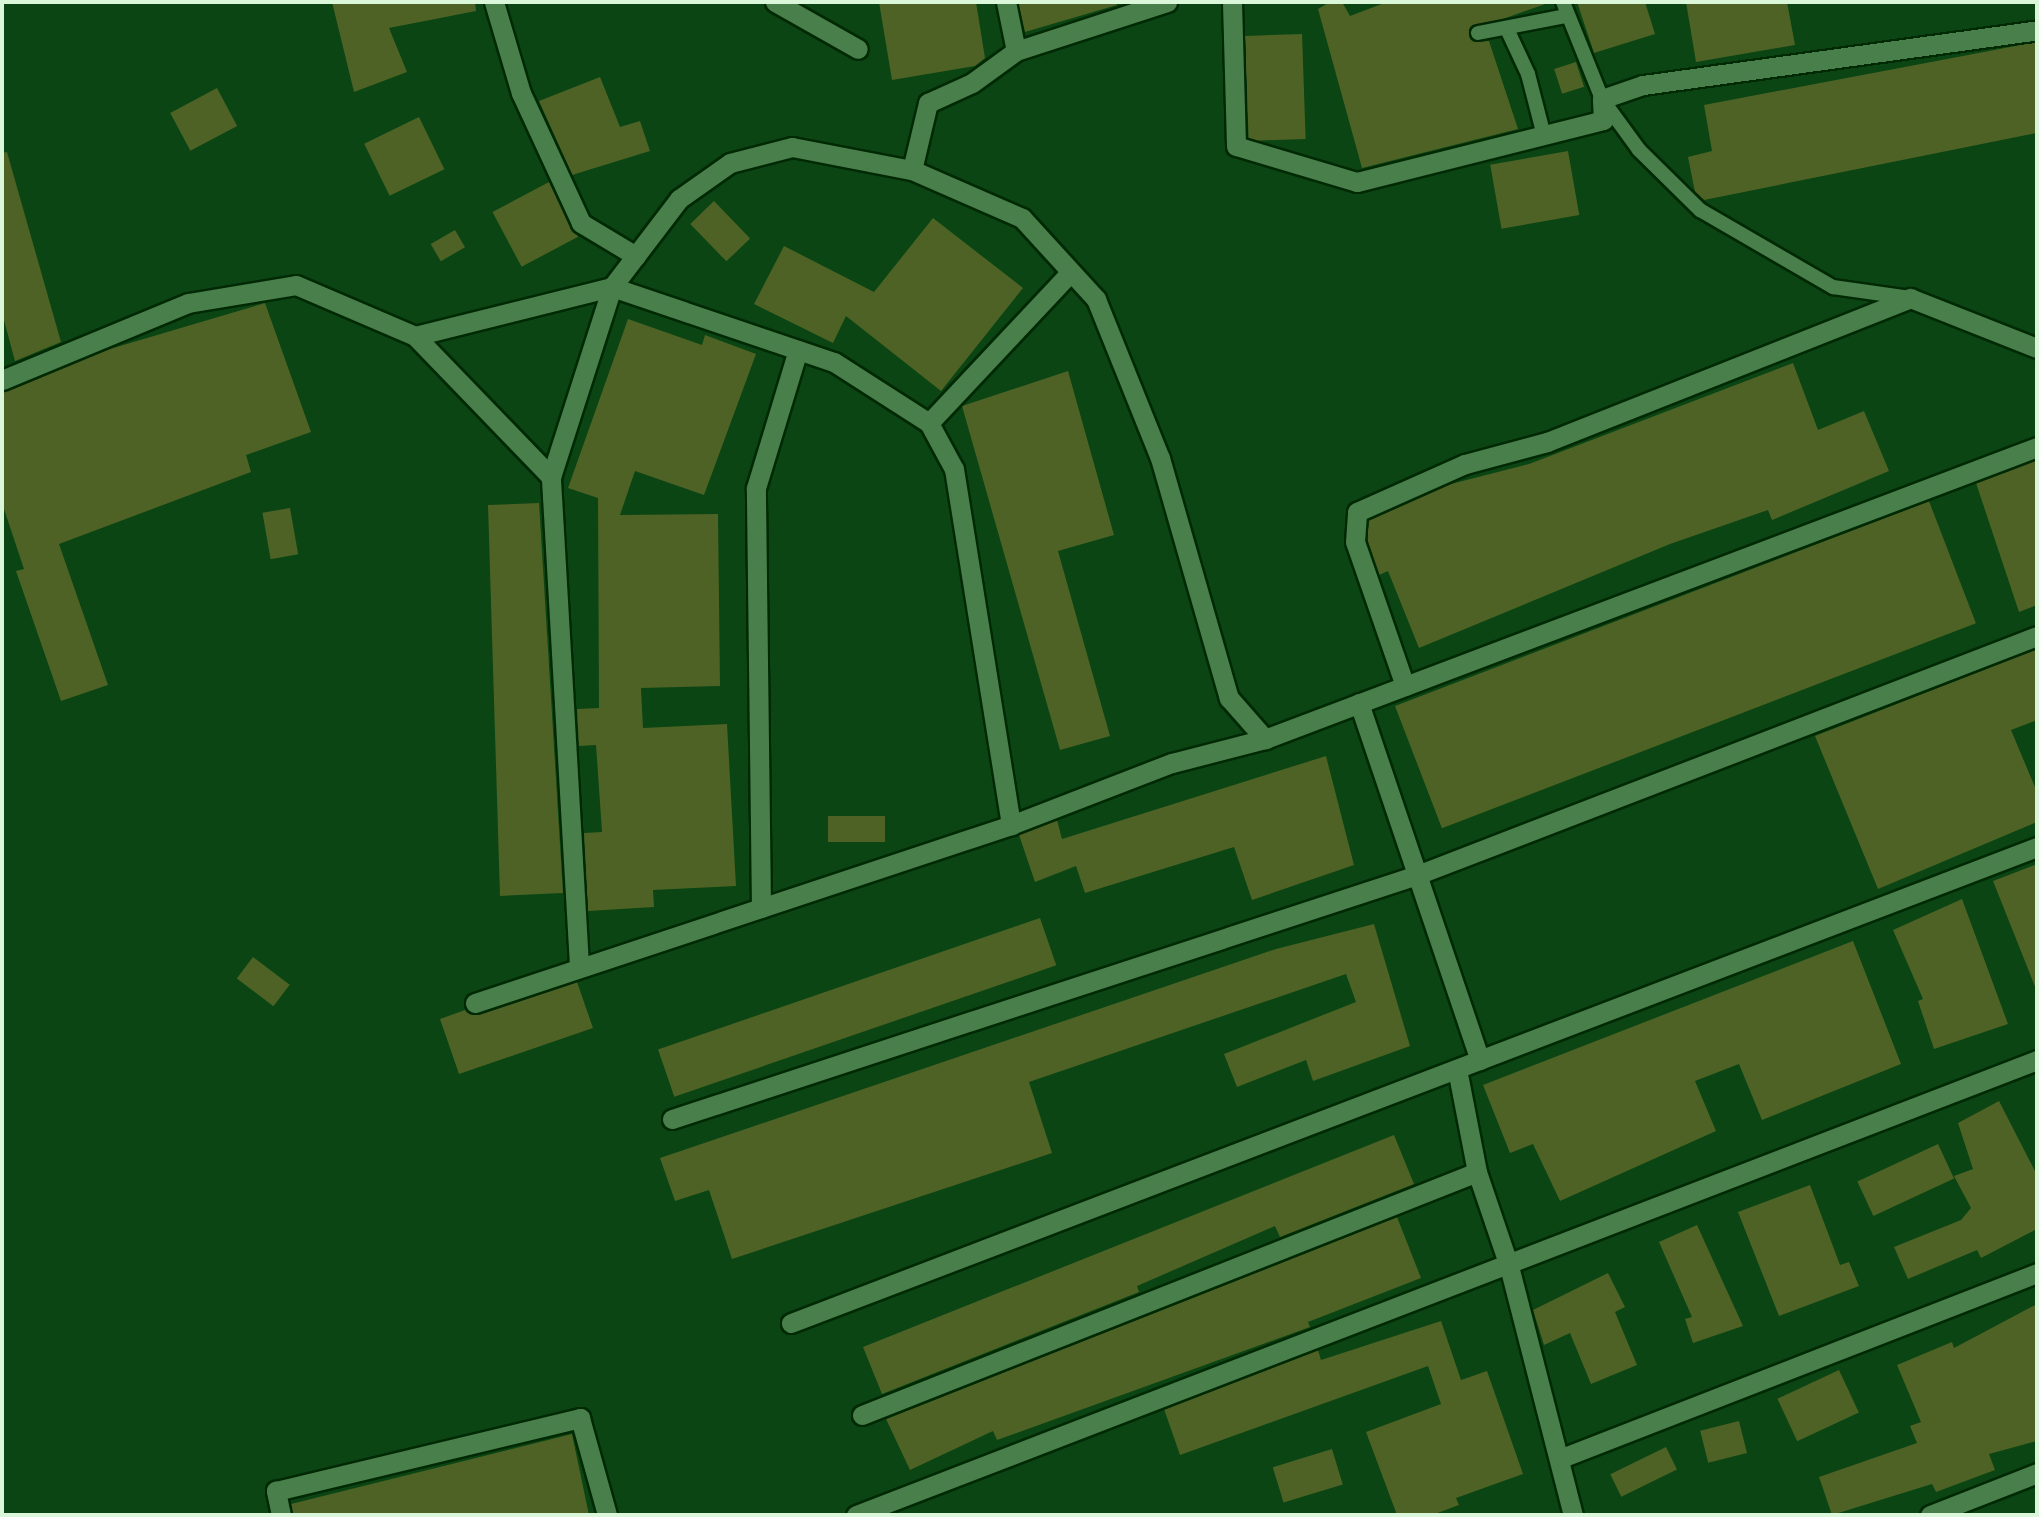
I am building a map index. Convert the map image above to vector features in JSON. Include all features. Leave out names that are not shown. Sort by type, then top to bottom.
[{"type":"street","points":[[494,2],[521,93],[581,223],[636,256]]},
{"type":"street","points":[[775,2],[859,49]]},
{"type":"street","points":[[1006,2],[1016,51]]},
{"type":"street","points":[[1232,2],[1236,146],[1357,182],[1603,120],[1602,99],[1643,85],[2037,30]]},
{"type":"street","points":[[912,170],[928,103],[972,83],[1016,51],[1169,3]]},
{"type":"street","points":[[579,965],[551,477],[612,287],[679,200],[730,163],[792,147],[912,170],[1022,218],[1096,299],[1160,458],[1228,698],[1265,739]]},
{"type":"street","points":[[929,423],[1071,272]]},
{"type":"street","points":[[2,380],[188,303],[296,285],[415,336],[551,477]]},
{"type":"street","points":[[415,336],[612,287],[798,350],[854,373],[929,423],[954,469],[1011,825]]},
{"type":"street","points":[[1405,686],[1355,542],[1357,512],[1465,464],[1547,442],[1910,298],[2037,348]]},
{"type":"street","points":[[761,908],[756,488],[798,350]]},
{"type":"street","points":[[475,1003],[579,965],[1011,825],[1172,763],[1265,739],[2037,446]]},
{"type":"street","points":[[672,1119],[1417,874],[2037,636]]},
{"type":"street","points":[[1359,703],[1480,1060]]},
{"type":"street","points":[[791,1323],[2037,847]]},
{"type":"street","points":[[856,1515],[1509,1266],[2037,1059]]},
{"type":"street","points":[[1457,1069],[1477,1172],[1509,1266],[1573,1515]]},
{"type":"street","points":[[862,1415],[1477,1172]]},
{"type":"street","points":[[1559,1459],[2037,1273]]},
{"type":"street","points":[[281,1515],[276,1491],[580,1418],[607,1515]]},
{"type":"street","points":[[1930,1515],[2037,1473]]},
{"type":"lane","points":[[1478,33],[1507,29],[1564,9],[1602,99],[1639,150],[1700,210],[1833,286],[1910,298]]},
{"type":"lane","points":[[1507,29],[1528,74],[1544,136]]},
{"type":"building","points":[[332,2],[475,2],[476,11],[389,28],[407,72],[354,92]]},
{"type":"building","points":[[879,2],[976,2],[985,58],[975,66],[892,80]]},
{"type":"building","points":[[1018,2],[1116,2],[1117,5],[1025,32]]},
{"type":"building","points":[[1330,2],[1342,2],[1350,16],[1387,2],[1551,2],[1469,31],[1474,42],[1489,41],[1518,129],[1362,168],[1318,9]]},
{"type":"building","points":[[1577,2],[1645,2],[1655,34],[1594,53]]},
{"type":"building","points":[[1686,2],[1787,2],[1795,45],[1696,62]]},
{"type":"building","points":[[1302,34],[1306,139],[1249,141],[1245,36]]},
{"type":"building","points":[[2037,42],[2037,133],[1704,200],[1695,192],[1688,157],[1712,151],[1704,105]]},
{"type":"building","points":[[1576,62],[1584,87],[1562,94],[1554,69]]},
{"type":"building","points":[[600,77],[620,127],[640,121],[650,151],[572,175],[539,101]]},
{"type":"building","points":[[217,88],[237,126],[190,151],[170,113]]},
{"type":"building","points":[[419,117],[444,169],[390,196],[364,144]]},
{"type":"building","points":[[1568,151],[1579,215],[1501,229],[1490,165]]},
{"type":"building","points":[[7,152],[61,342],[15,361],[2,313],[2,153]]},
{"type":"building","points":[[549,182],[578,237],[522,267],[492,212]]},
{"type":"building","points":[[714,201],[750,238],[726,261],[690,224]]},
{"type":"building","points":[[933,218],[1023,288],[941,391],[846,316],[833,343],[754,304],[784,246],[874,292]]},
{"type":"building","points":[[455,230],[465,247],[441,261],[431,244]]},
{"type":"building","points":[[265,303],[311,432],[246,455],[251,472],[59,544],[108,685],[61,701],[16,571],[24,569],[2,503],[2,393],[103,351]]},
{"type":"building","points":[[628,319],[702,345],[705,335],[756,354],[704,495],[635,471],[620,515],[718,514],[720,686],[641,688],[643,728],[727,724],[736,886],[653,890],[654,907],[588,911],[584,833],[602,832],[596,745],[579,746],[577,709],[599,708],[598,498],[568,488]]},
{"type":"building","points":[[1793,363],[1818,430],[1864,411],[1889,471],[1772,520],[1768,510],[1670,544],[1419,648],[1388,571],[1379,575],[1367,540],[1369,520],[1447,485],[1529,464]]},
{"type":"building","points":[[1068,371],[1114,535],[1058,551],[1110,736],[1060,750],[962,406]]},
{"type":"building","points":[[2037,460],[2037,605],[2019,612],[1976,483]]},
{"type":"building","points":[[1929,501],[1976,623],[1442,828],[1395,706]]},
{"type":"building","points":[[539,503],[563,893],[500,896],[488,505]]},
{"type":"building","points":[[290,508],[298,554],[271,559],[262,513]]},
{"type":"building","points":[[2037,649],[2037,720],[2011,730],[2037,792],[2037,822],[1878,889],[1815,736]]},
{"type":"building","points":[[1326,756],[1354,865],[1252,900],[1234,847],[1085,893],[1076,866],[1035,882],[1019,835],[1057,820],[1062,839]]},
{"type":"building","points":[[828,816],[885,816],[885,842],[828,842]]},
{"type":"building","points":[[2037,864],[2037,989],[2036,989],[1993,881]]},
{"type":"building","points":[[1962,899],[2008,1024],[1934,1049],[1918,1001],[1923,999],[1893,930]]},
{"type":"building","points":[[1040,918],[1056,965],[674,1097],[658,1050]]},
{"type":"building","points":[[1374,924],[1410,1046],[1313,1081],[1306,1060],[1237,1087],[1224,1054],[1356,1002],[1346,974],[1029,1082],[1052,1153],[732,1259],[709,1190],[675,1201],[660,1158],[1276,949]]},
{"type":"building","points":[[1853,941],[1901,1064],[1762,1120],[1739,1064],[1695,1081],[1716,1131],[1560,1201],[1533,1144],[1510,1153],[1483,1085]]},
{"type":"building","points":[[253,957],[290,985],[273,1006],[237,979]]},
{"type":"building","points":[[577,982],[593,1028],[459,1074],[440,1019],[465,1010],[479,1015]]},
{"type":"building","points":[[1999,1101],[2037,1175],[2037,1229],[1981,1258],[1977,1250],[1908,1279],[1894,1247],[1961,1220],[1971,1208],[1954,1176],[1973,1169],[1958,1123]]},
{"type":"building","points":[[1394,1135],[1414,1184],[1280,1237],[1275,1226],[1137,1286],[1139,1292],[882,1394],[863,1347]]},
{"type":"building","points":[[1938,1144],[1954,1178],[1873,1216],[1857,1182]]},
{"type":"building","points":[[1810,1185],[1840,1265],[1849,1262],[1859,1286],[1779,1316],[1738,1212]]},
{"type":"building","points":[[1397,1217],[1421,1278],[1308,1322],[1310,1327],[997,1440],[993,1431],[910,1470],[886,1419]]},
{"type":"building","points":[[1697,1225],[1743,1326],[1693,1343],[1685,1319],[1692,1317],[1659,1242]]},
{"type":"building","points":[[1608,1273],[1625,1307],[1615,1312],[1637,1365],[1591,1384],[1570,1333],[1544,1345],[1533,1310]]},
{"type":"building","points":[[2037,1304],[2037,1441],[1989,1454],[1995,1470],[1936,1492],[1932,1484],[1832,1515],[1819,1477],[1917,1443],[1910,1426],[1921,1422],[1897,1365],[1952,1342],[1954,1348]]},
{"type":"building","points":[[1441,1321],[1461,1380],[1487,1371],[1523,1474],[1456,1498],[1459,1505],[1432,1515],[1397,1515],[1366,1432],[1441,1404],[1428,1366],[1180,1455],[1164,1409],[1318,1350],[1321,1360]]},
{"type":"building","points":[[1839,1370],[1859,1413],[1797,1441],[1777,1399]]},
{"type":"building","points":[[1739,1421],[1747,1453],[1708,1463],[1700,1431]]},
{"type":"building","points":[[572,1434],[589,1515],[293,1515],[291,1504]]},
{"type":"building","points":[[1666,1447],[1677,1469],[1621,1497],[1610,1474]]},
{"type":"building","points":[[1332,1449],[1343,1484],[1284,1503],[1273,1467]]}]
